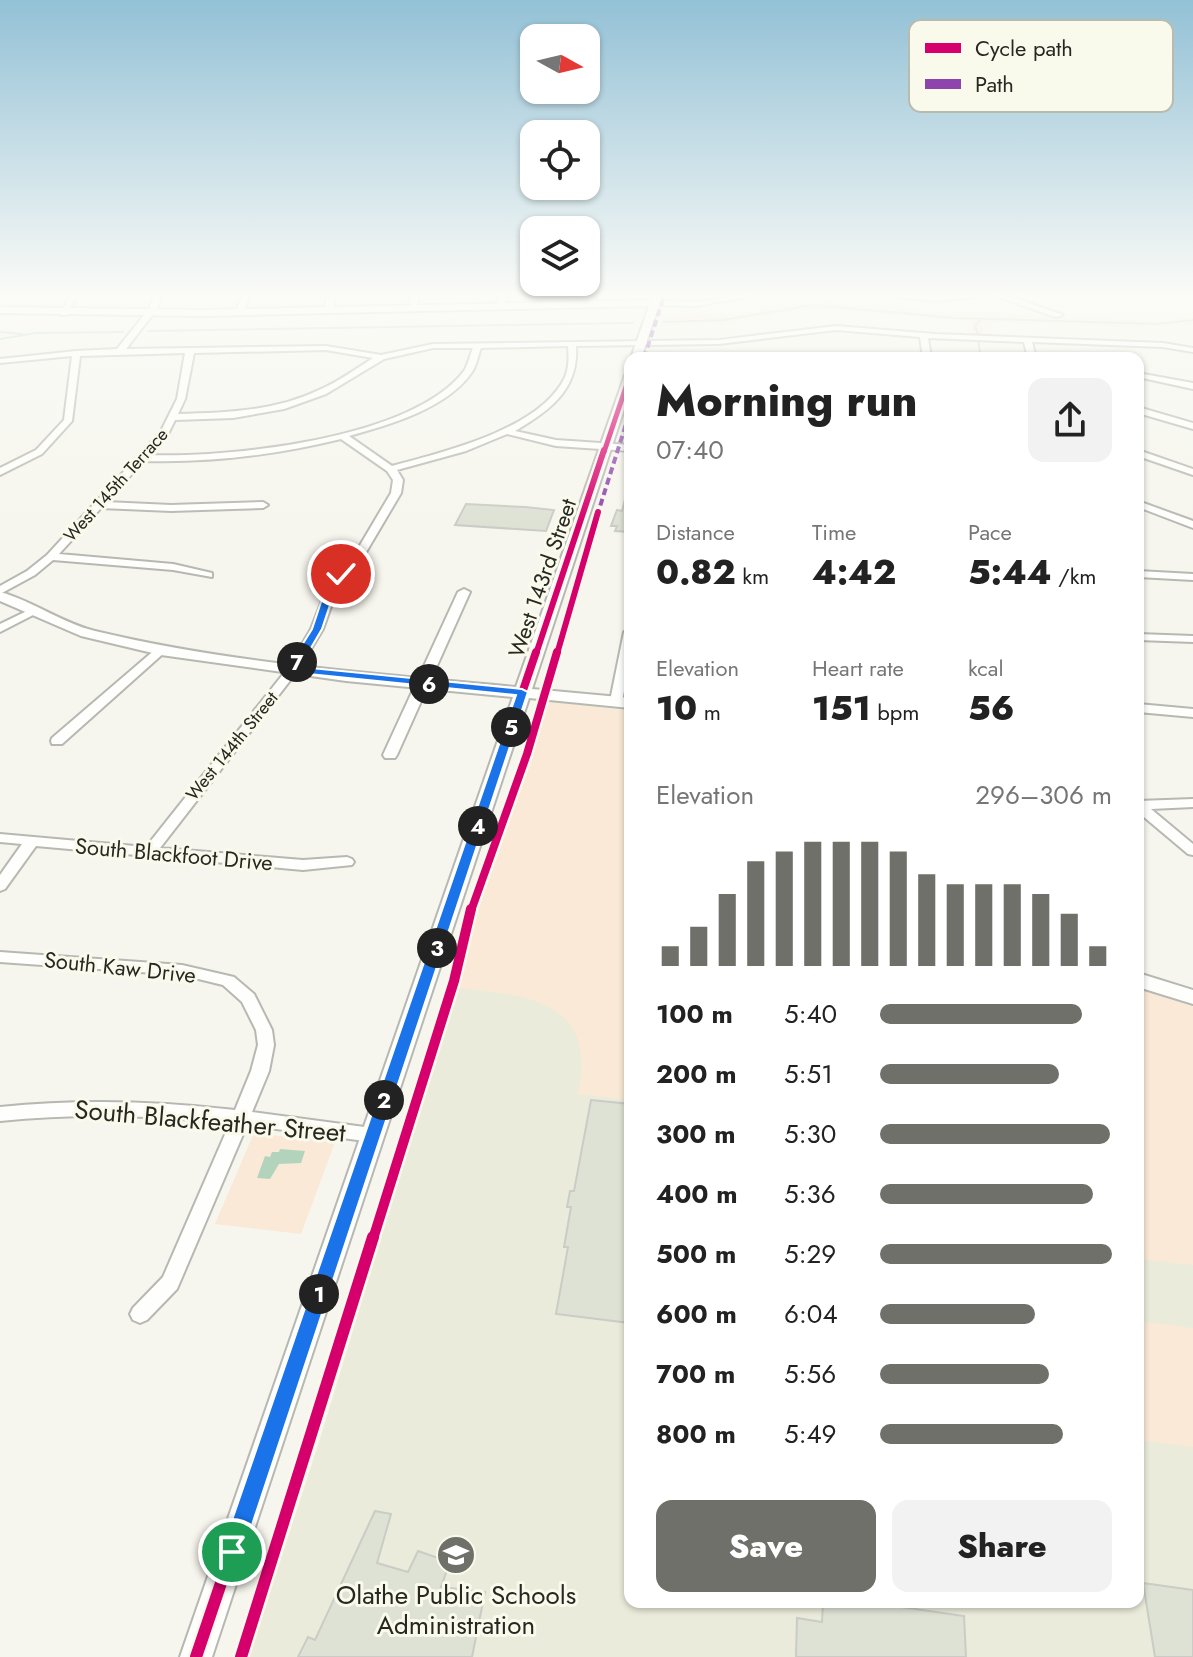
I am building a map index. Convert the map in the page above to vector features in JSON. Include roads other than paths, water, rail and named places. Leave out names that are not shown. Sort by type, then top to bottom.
[{"type":"street","points":[[0,472],[39,452],[68,421],[74,370]]},
{"type":"street","name":"West 145th Terrace","points":[[0,593],[51,557],[143,458],[174,417],[186,370]]},
{"type":"street","points":[[174,417],[233,415],[281,407],[323,392],[359,370]]},
{"type":"street","points":[[143,458],[258,454],[341,435],[401,416],[448,392],[469,370]]},
{"type":"street","points":[[341,435],[391,469],[461,449],[505,431],[533,415],[562,389],[572,370]]},
{"type":"street","points":[[1144,376],[1193,386]]},
{"type":"street","name":"West 143rd Street","points":[[196,1657],[606,446],[624,409]]},
{"type":"street","points":[[1144,412],[1193,426]]},
{"type":"street","points":[[505,431],[543,442],[624,448]]},
{"type":"street","points":[[1144,455],[1193,472]]},
{"type":"street","name":"West 144th Street","points":[[149,852],[293,669],[317,629],[334,583],[360,554],[396,493],[398,480],[391,469]]},
{"type":"street","points":[[100,505],[171,508],[263,505]]},
{"type":"street","points":[[1144,506],[1193,525]]},
{"type":"street","points":[[51,557],[173,567],[208,575]]},
{"type":"street","points":[[1144,574],[1193,577]]},
{"type":"street","points":[[390,755],[464,592]]},
{"type":"street","points":[[0,593],[33,611],[86,633],[161,650],[293,669],[623,702]]},
{"type":"street","points":[[0,629],[33,611]]},
{"type":"street","points":[[1144,637],[1193,639]]},
{"type":"street","points":[[57,741],[161,650]]},
{"type":"street","points":[[1144,709],[1193,713]]},
{"type":"street","points":[[1144,805],[1193,803]]},
{"type":"street","points":[[1144,810],[1193,851]]},
{"type":"street","name":"South Blackfoot Drive","points":[[0,838],[303,865],[347,862]]},
{"type":"street","points":[[0,886],[32,841]]},
{"type":"street","name":"South Kaw Drive","points":[[0,957],[182,970],[228,981],[248,998],[264,1030],[266,1045],[242,1119],[170,1283],[140,1314]]},
{"type":"street","points":[[1144,982],[1193,997]]},
{"type":"street","name":"South Blackfeather Street","points":[[0,1114],[91,1107],[242,1119],[372,1135]]},
{"type":"place","name":"Olathe Public Schools Administration","points":[[456,1555]]}]
